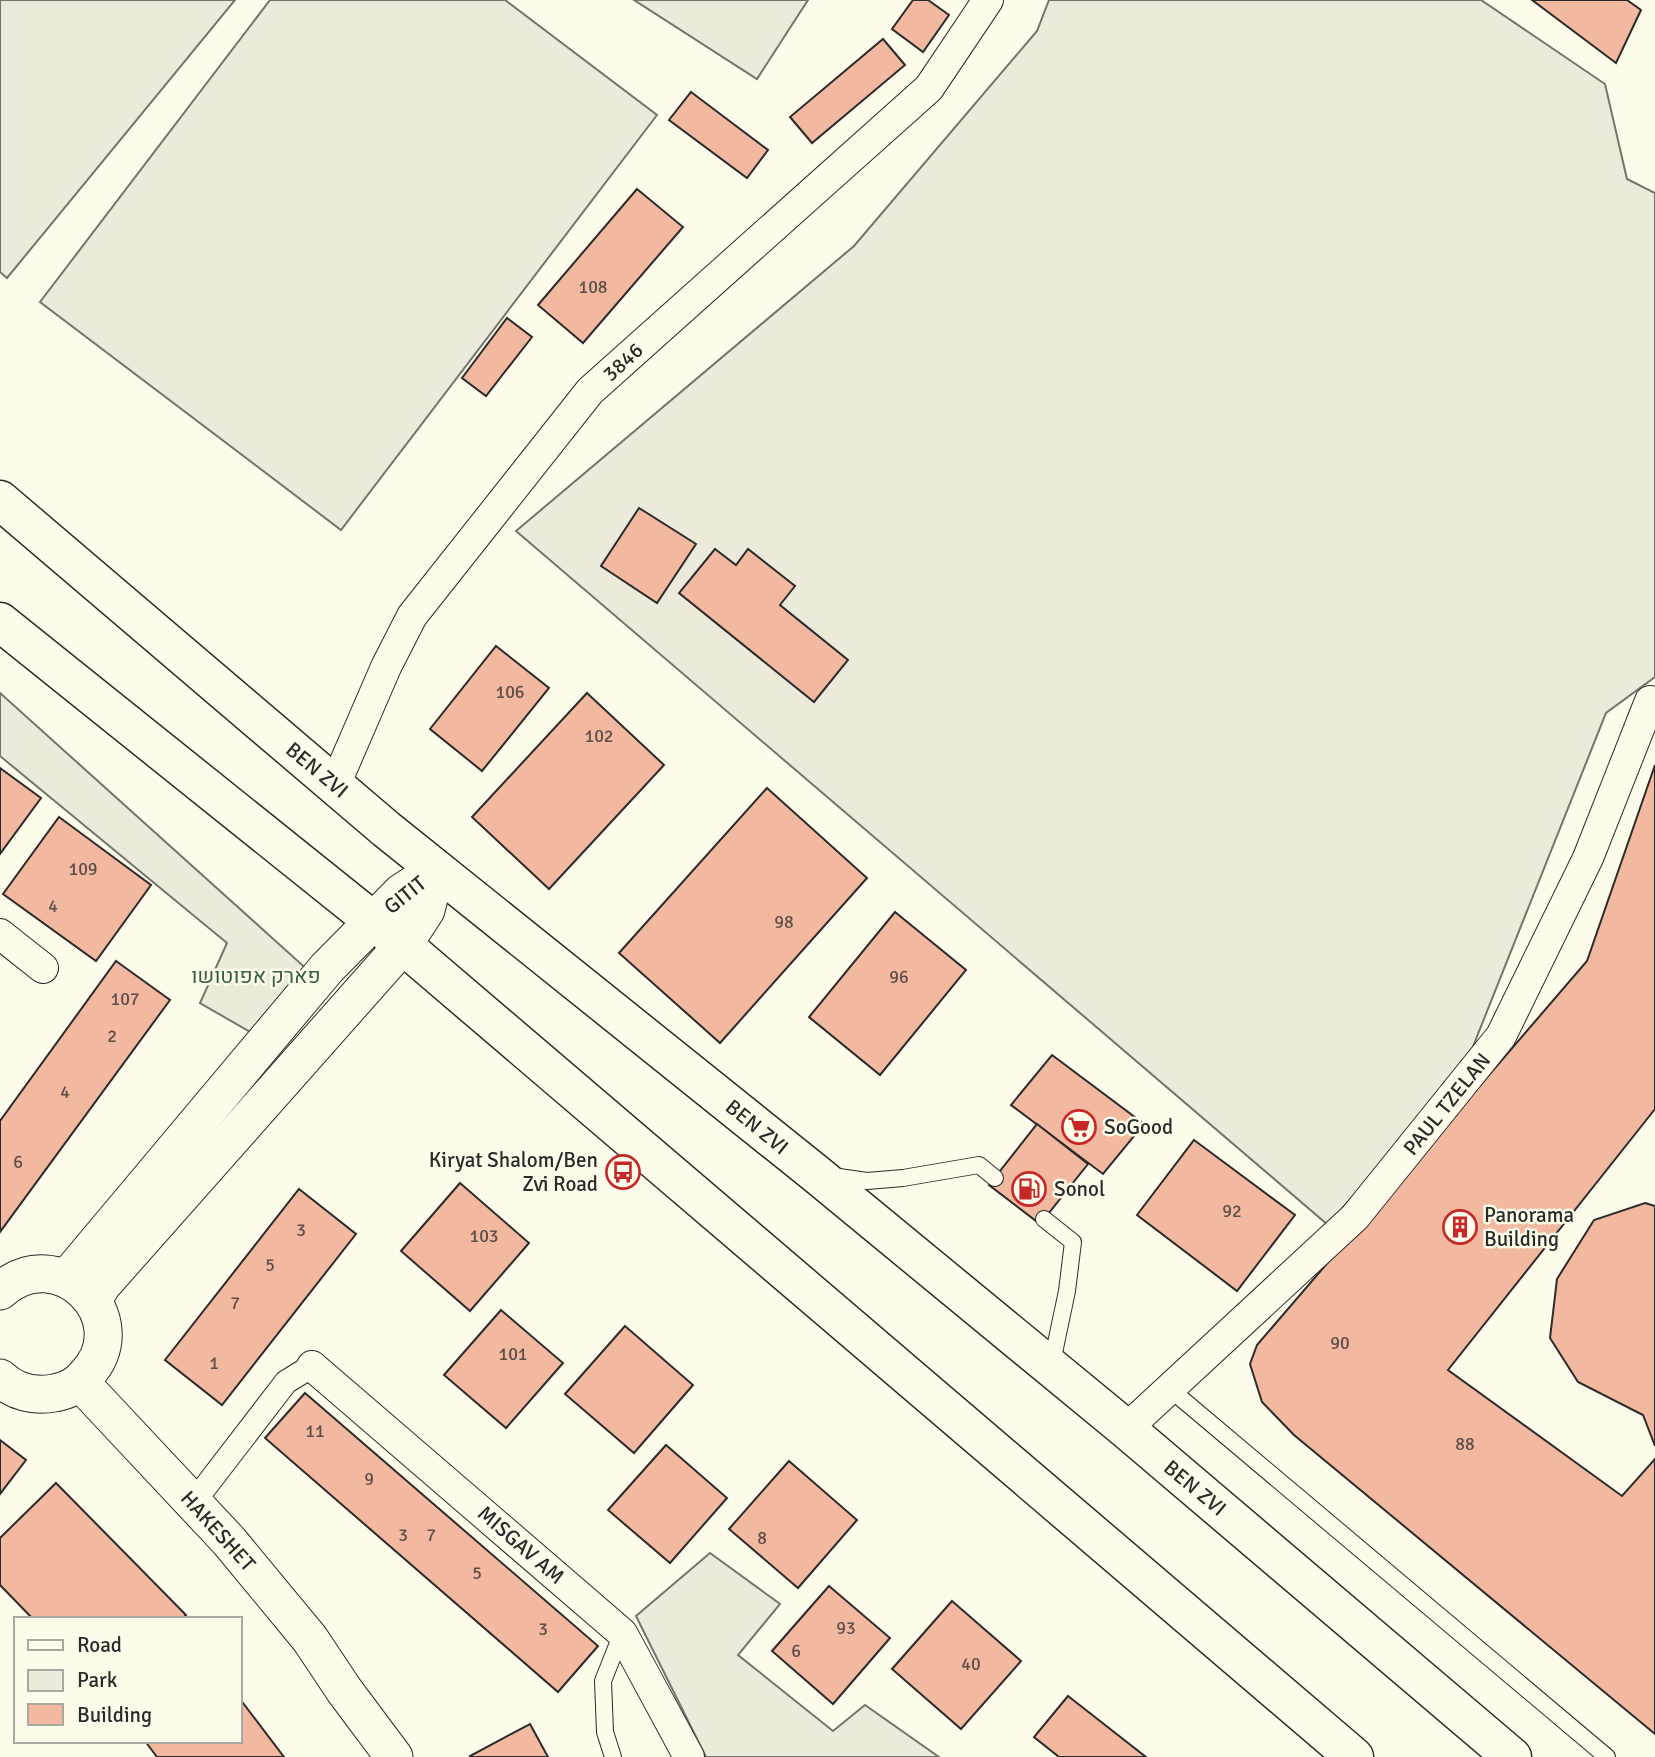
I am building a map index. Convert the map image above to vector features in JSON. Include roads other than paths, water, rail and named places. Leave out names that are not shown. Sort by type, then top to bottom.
[{"type":"main road","name":"BEN ZVI","points":[[0,500],[436,870],[815,1173],[1126,1429],[1513,1757]]},
{"type":"main road","points":[[0,622],[403,945],[1354,1757]]},
{"type":"street","name":"3846","points":[[335,785],[386,667],[412,616],[590,391],[929,88],[988,0]]},
{"type":"street","name":"PAUL TZELAN","points":[[1126,1429],[1355,1217],[1501,1036],[1588,858],[1650,701],[1655,702]]},
{"type":"street","name":"GITIT","points":[[80,1289],[327,968],[402,892],[436,870]]},
{"type":"street","name":"GITIT","points":[[80,1289],[102,1285],[403,945],[426,911],[436,870]]},
{"type":"street","points":[[0,934],[43,968]]},
{"type":"street","points":[[0,1291],[8,1283],[27,1275],[47,1273],[80,1289],[101,1316],[104,1335],[93,1368],[80,1382],[63,1392],[44,1395],[24,1393],[0,1378]]},
{"type":"street","points":[[193,1503],[286,1382],[312,1366]]},
{"type":"street","name":"MISGAV AM","points":[[312,1366],[622,1633],[689,1757]]},
{"type":"street","name":"HAKESHET","points":[[80,1382],[229,1541],[310,1639],[394,1757]]},
{"type":"street","name":"HAKESHET","points":[[344,1690],[370,1757]]},
{"type":"lane","points":[[815,1173],[867,1181],[903,1178],[979,1165],[995,1178]]},
{"type":"lane","points":[[1044,1219],[1073,1242],[1067,1291],[1051,1369]]},
{"type":"lane","points":[[1170,1389],[1607,1757]]},
{"type":"lane","points":[[613,1757],[605,1732],[604,1681],[622,1633]]},
{"type":"place","name":"SoGood","points":[[1079,1127]]},
{"type":"place","name":"Kiryat Shalom/Ben Zvi Road","points":[[623,1172]]},
{"type":"place","name":"Sonol","points":[[1029,1189]]},
{"type":"place","name":"Panorama Building","points":[[1460,1227]]},
{"type":"park label","name":"פארק אפוטושו","points":[[256,976]]}]
